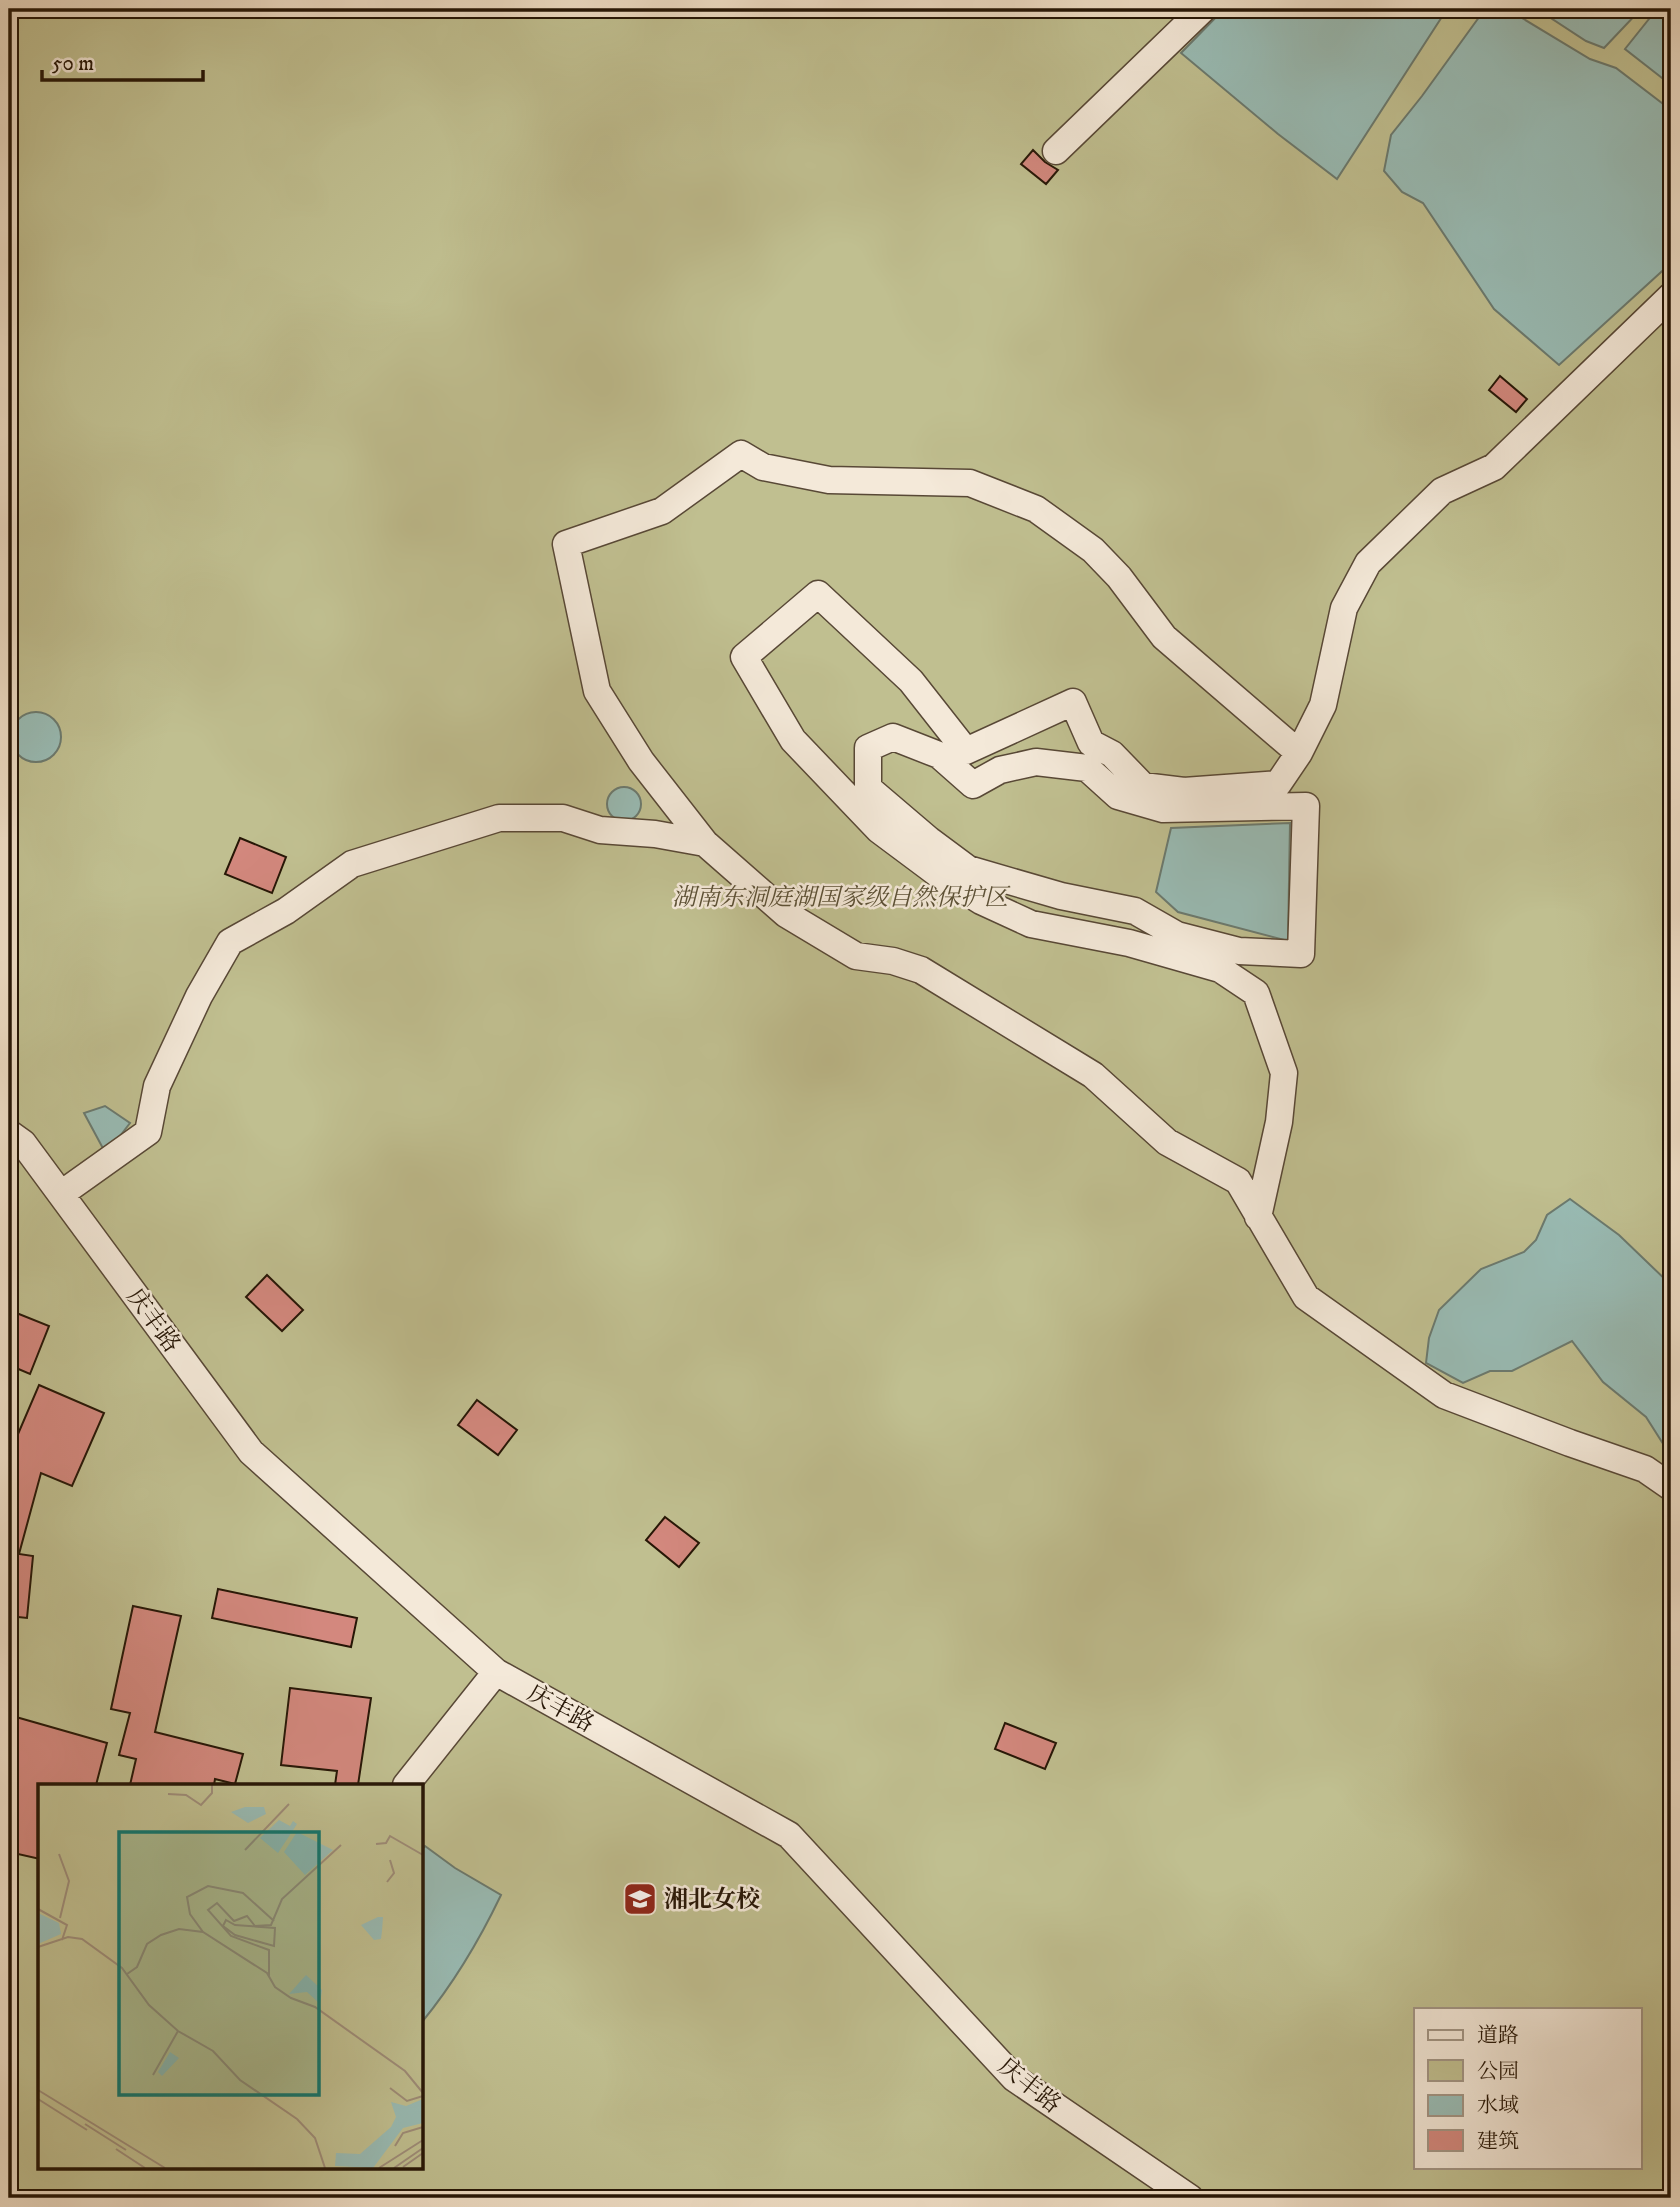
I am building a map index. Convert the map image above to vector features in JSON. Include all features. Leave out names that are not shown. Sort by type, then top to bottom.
[{"type":"street","points":[[1056,151],[1203,9]]},
{"type":"street","points":[[1258,1217],[1279,1122],[1284,1073],[1256,993],[1220,969],[1129,943],[1031,923],[981,901],[938,874],[879,830],[793,740],[744,657],[818,594],[911,681],[967,751],[1073,702],[1091,743],[1112,754],[1143,786],[1184,791],[1278,784],[1299,753],[1323,705],[1344,608],[1368,563],[1442,491],[1494,467],[1671,296]]},
{"type":"street","points":[[1299,753],[1164,636],[1119,577],[1093,550],[1036,509],[970,483],[829,480],[763,467],[741,454],[662,512],[566,544],[597,691],[641,761],[705,843],[786,914],[856,957],[893,961],[921,970],[1093,1075],[1167,1142],[1238,1181],[1306,1297],[1444,1395],[1645,1469],[1671,1486]]},
{"type":"street","points":[[893,737],[939,755],[973,785],[1000,770],[1036,762],[1087,768],[1118,796],[1163,809],[1306,806],[1301,954],[1239,951],[1177,935],[1135,911],[1061,896],[968,869],[868,788],[868,748],[893,737]]},
{"type":"street","points":[[61,1194],[148,1132],[157,1086],[199,996],[230,942],[286,911],[352,864],[499,818],[563,818],[600,830],[655,834],[705,843]]},
{"type":"street","name":"庆丰路","points":[[9,1133],[23,1143],[251,1452],[496,1672],[789,1835],[1014,2078],[1190,2198]]},
{"type":"street","points":[[407,1784],[496,1672]]},
{"type":"green space","name":"湖南东洞庭湖国家级自然保护区","points":[[9,9],[1671,9],[1671,2198],[9,2198]]},
{"type":"water","points":[[1224,9],[1447,9],[1337,179],[1181,53]]},
{"type":"water","points":[[1485,9],[1507,9],[1590,59],[1616,68],[1671,110],[1671,263],[1559,365],[1494,309],[1423,203],[1402,192],[1384,171],[1391,135]]},
{"type":"water","points":[[1537,9],[1641,9],[1604,48],[1586,41]]},
{"type":"water","points":[[1657,9],[1671,9],[1671,85],[1625,49]]},
{"type":"water","points":[[36,712],[53,720],[61,737],[53,754],[36,762],[19,754],[11,737],[19,720]]},
{"type":"water","points":[[624,787],[636,792],[641,804],[636,816],[624,821],[612,816],[607,804],[612,792]]},
{"type":"water","points":[[1290,823],[1288,941],[1178,912],[1156,892],[1171,828]]},
{"type":"water","points":[[105,1106],[130,1123],[106,1154],[84,1113]]},
{"type":"water","points":[[1570,1199],[1619,1235],[1671,1285],[1671,1448],[1667,1450],[1646,1417],[1603,1382],[1572,1341],[1512,1371],[1490,1371],[1463,1383],[1426,1363],[1429,1338],[1439,1310],[1481,1269],[1524,1252],[1536,1240],[1547,1215]]},
{"type":"water","points":[[424,1847],[501,1895],[465,1961],[424,2019]]},
{"type":"building","points":[[1033,150],[1058,170],[1046,184],[1021,164]]},
{"type":"building","points":[[1500,376],[1527,399],[1516,412],[1489,390]]},
{"type":"building","points":[[240,838],[286,857],[272,893],[225,874]]},
{"type":"building","points":[[267,1275],[303,1310],[282,1331],[246,1297]]},
{"type":"building","points":[[9,1310],[49,1326],[30,1374],[9,1365]]},
{"type":"building","points":[[39,1385],[104,1413],[72,1486],[41,1473],[19,1554],[33,1556],[27,1618],[9,1616],[9,1455]]},
{"type":"building","points":[[477,1400],[517,1430],[498,1455],[458,1425]]},
{"type":"building","points":[[665,1517],[699,1543],[679,1567],[646,1540]]},
{"type":"building","points":[[218,1589],[357,1618],[351,1647],[212,1618]]},
{"type":"building","points":[[133,1606],[181,1616],[155,1732],[243,1754],[235,1784],[215,1779],[214,1784],[130,1784],[136,1759],[119,1755],[130,1713],[111,1709]]},
{"type":"building","points":[[290,1688],[371,1698],[358,1784],[335,1784],[337,1771],[281,1765]]},
{"type":"building","points":[[9,1715],[107,1743],[96,1784],[38,1784],[38,1859],[9,1852]]},
{"type":"building","points":[[1005,1723],[1056,1743],[1045,1769],[995,1749]]},
{"type":"place","name":"湘北女校","points":[[640,1899]]}]
